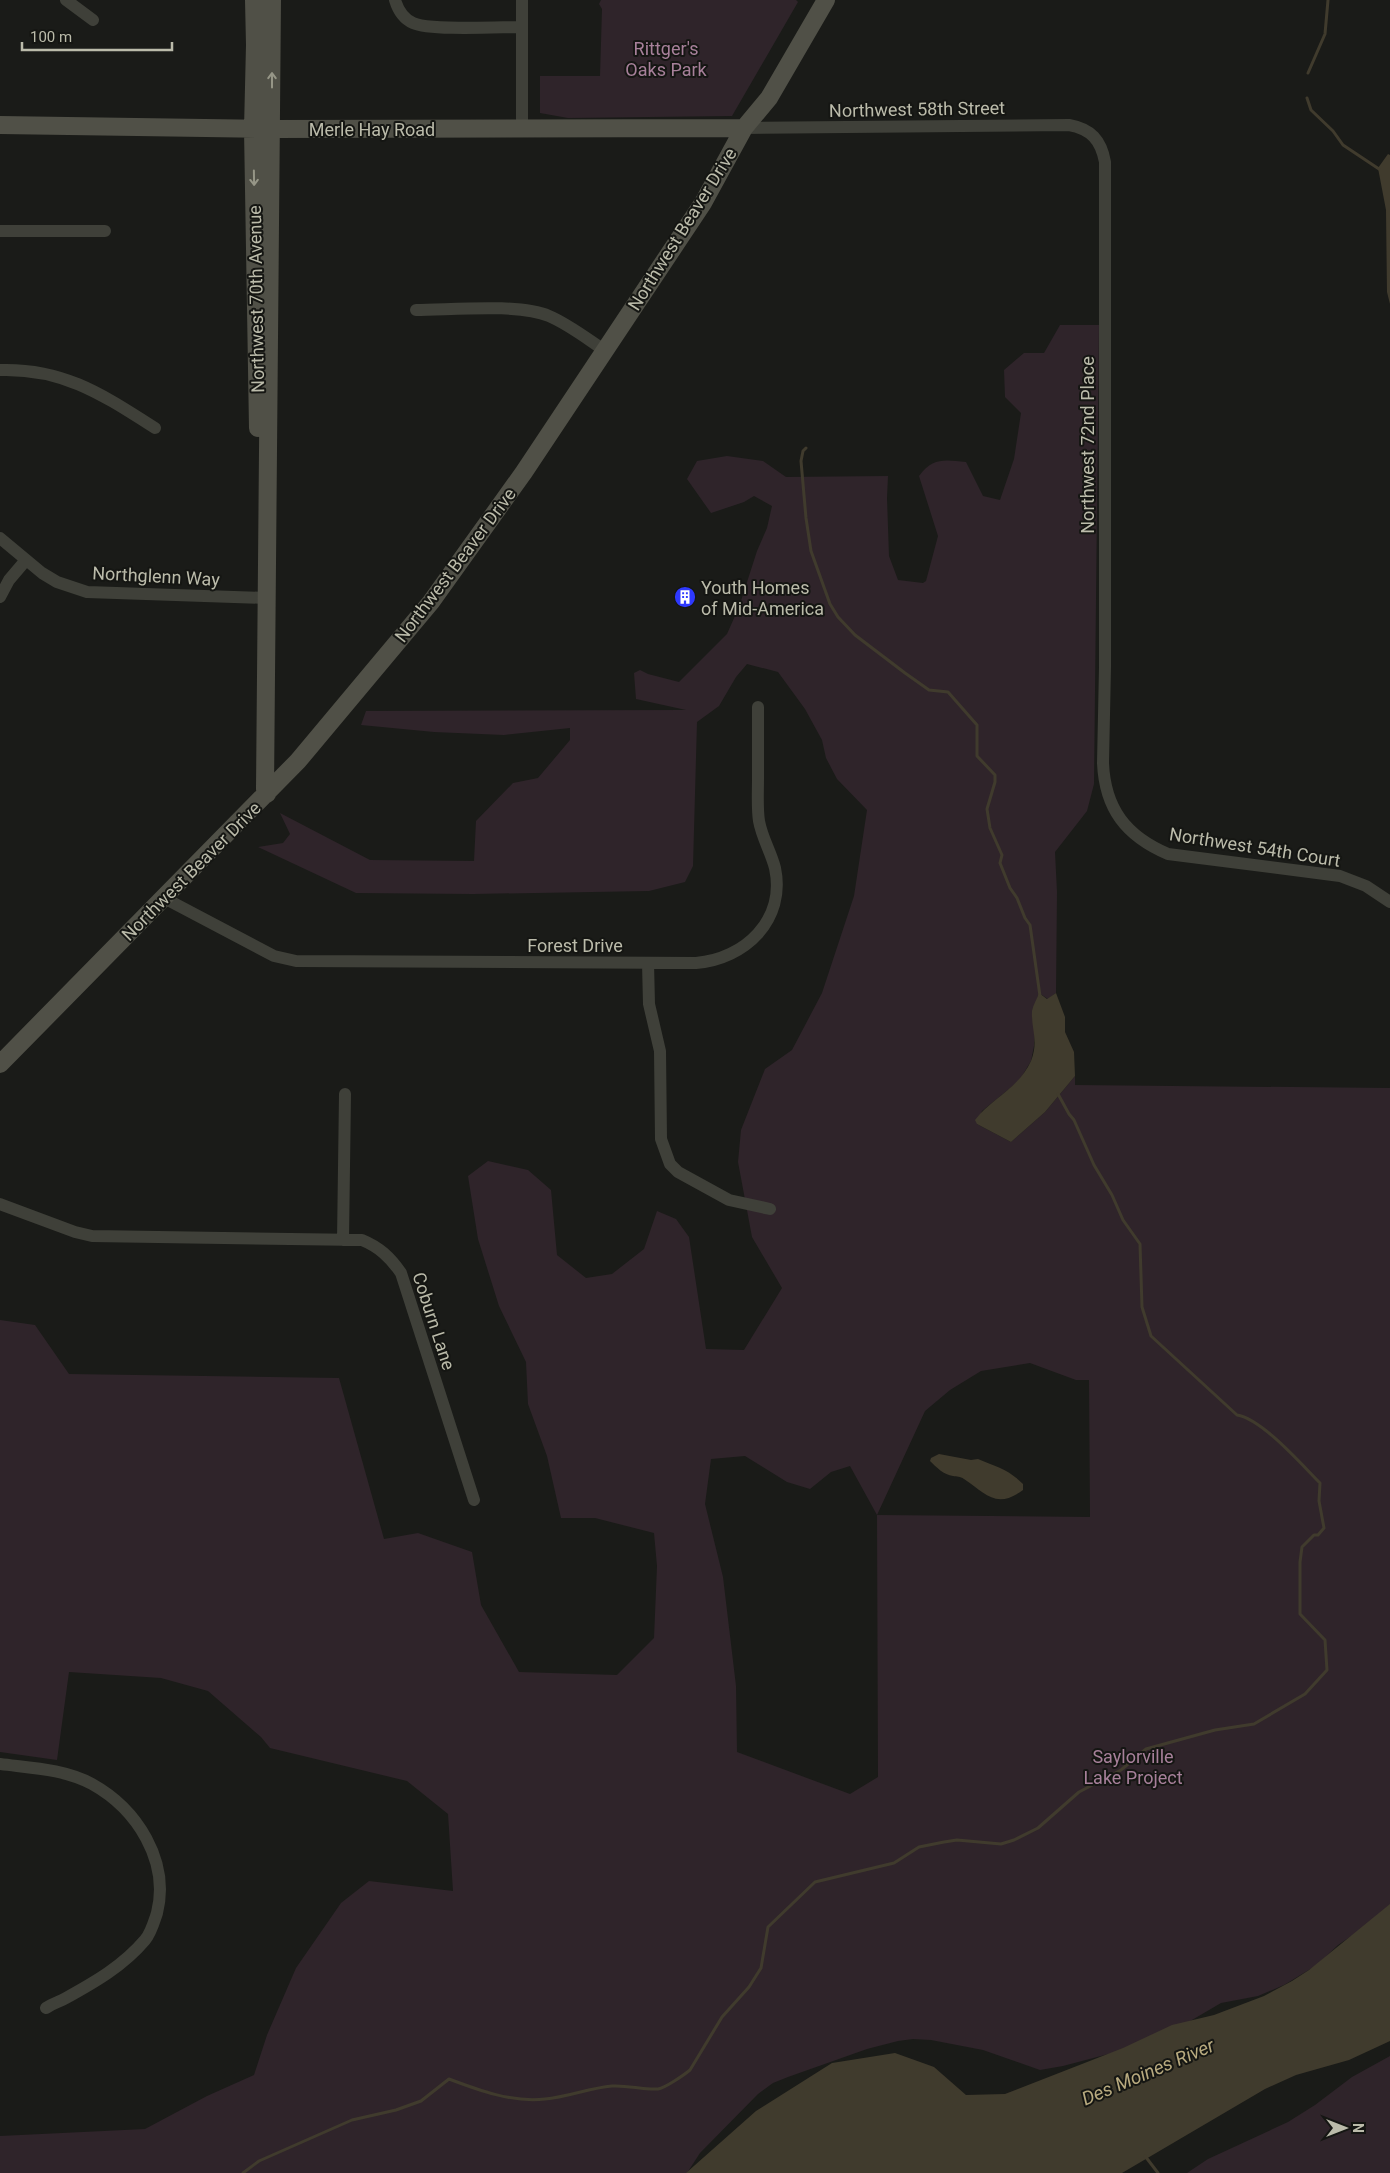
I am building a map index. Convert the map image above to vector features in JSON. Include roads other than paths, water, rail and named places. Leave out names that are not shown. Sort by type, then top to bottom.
[{"type":"main road","name":"Northwest 70th Avenue","points":[[254,0],[253,129],[261,567],[266,598]]},
{"type":"main road","name":"Northwest 70th Avenue","points":[[267,794],[265,789],[266,598],[270,481],[272,0]]},
{"type":"main road","name":"Northwest Beaver Drive","points":[[0,1064],[267,794],[336,716],[431,602],[524,472],[702,203],[744,128],[769,98],[826,0]]},
{"type":"main road","name":"Merle Hay Road","points":[[0,126],[522,130],[744,128]]},
{"type":"street","points":[[66,0],[93,20]]},
{"type":"street","points":[[394,0],[405,18],[422,26],[522,27]]},
{"type":"street","points":[[522,0],[522,130]]},
{"type":"street","name":"Northwest 58th Street","points":[[744,128],[1069,125],[1088,131]]},
{"type":"street","name":"Northwest 72nd Place","points":[[1088,131],[1100,144],[1105,162],[1105,667],[1102,763]]},
{"type":"street","points":[[0,231],[105,231]]},
{"type":"street","points":[[416,310],[520,309],[539,312],[565,324],[604,350]]},
{"type":"street","points":[[0,370],[48,373],[70,379],[99,393],[155,428]]},
{"type":"street","name":"Northglenn Way","points":[[0,538],[26,560],[57,582],[87,592],[266,598]]},
{"type":"street","points":[[0,597],[9,580],[26,560]]},
{"type":"street","name":"Forest Drive","points":[[164,898],[274,956],[296,961],[696,963],[724,958],[737,952],[753,939],[766,923],[775,896],[775,870],[761,829],[758,808],[758,707]]},
{"type":"street","name":"Northwest 54th Court","points":[[1102,763],[1103,778],[1108,797],[1116,814],[1135,836],[1150,846],[1168,854],[1340,876],[1366,886],[1390,902]]},
{"type":"street","points":[[648,963],[649,1004],[660,1051],[661,1139],[670,1164],[678,1172],[729,1200],[770,1209]]},
{"type":"street","points":[[343,1240],[345,1094]]},
{"type":"street","name":"Coburn Lane","points":[[0,1204],[75,1232],[92,1236],[362,1240],[372,1244],[383,1252],[400,1273],[474,1500]]},
{"type":"street","points":[[0,1764],[59,1772],[76,1777],[104,1792],[118,1804],[142,1832],[153,1849],[158,1865],[160,1900],[154,1924],[146,1939],[120,1966],[88,1986],[46,2008]]},
{"type":"water","points":[[1388,154],[1390,155],[1390,304],[1387,292],[1386,210],[1378,168]]},
{"type":"water","points":[[1039,993],[1047,999],[1056,993],[1065,1017],[1065,1032],[1074,1052],[1075,1076],[1045,1112],[1011,1142],[977,1124],[975,1120],[989,1105],[1020,1079],[1031,1061],[1035,1041],[1032,1011]]},
{"type":"water","points":[[939,1454],[971,1460],[978,1459],[997,1466],[1018,1479],[1023,1484],[1023,1490],[1005,1499],[991,1497],[963,1478],[946,1474],[938,1468],[930,1461],[931,1458]]},
{"type":"water","name":"Des Moines River","points":[[1390,1904],[1390,2041],[1349,2060],[1296,2075],[1265,2089],[1122,2173],[686,2173],[756,2111],[832,2063],[895,2053],[934,2067],[966,2095],[1005,2094],[1123,2048],[1172,2025],[1214,2015],[1264,1996],[1309,1970]]},
{"type":"waterway","points":[[1308,73],[1325,34],[1328,0]]},
{"type":"waterway","points":[[1307,98],[1311,110],[1333,131],[1343,145],[1379,169]]},
{"type":"waterway","points":[[806,448],[803,451],[801,461],[811,551],[830,604],[838,617],[855,635],[929,690],[948,692],[977,725],[977,756],[995,775],[995,782],[987,809],[990,828],[1002,855],[1000,863],[1010,888],[1030,925],[1040,996]]},
{"type":"waterway","points":[[243,2173],[259,2161],[352,2120],[396,2110],[421,2101],[449,2079],[496,2095],[533,2100],[554,2098],[612,2086],[652,2089],[665,2086],[690,2070],[722,2017],[749,1987],[761,1968],[768,1927],[815,1882],[894,1863],[919,1847],[957,1840],[1001,1844],[1014,1840],[1038,1828],[1079,1792],[1121,1770],[1146,1749],[1215,1730],[1254,1724],[1305,1694],[1327,1670],[1325,1640],[1300,1614],[1300,1562],[1302,1547],[1324,1528],[1319,1501],[1320,1483],[1269,1433],[1247,1418],[1237,1415],[1151,1336],[1142,1307],[1140,1244],[1123,1220],[1112,1195],[1094,1165],[1074,1120],[1058,1094]]},
{"type":"waterway","points":[[1145,2156],[1158,2173]]},
{"type":"place","name":"Youth Homes of Mid-America","points":[[685,597]]},
{"type":"park label","name":"Rittger's Oaks Park","points":[[666,58]]},
{"type":"park label","name":"Saylorville Lake Project","points":[[1133,1766]]}]
